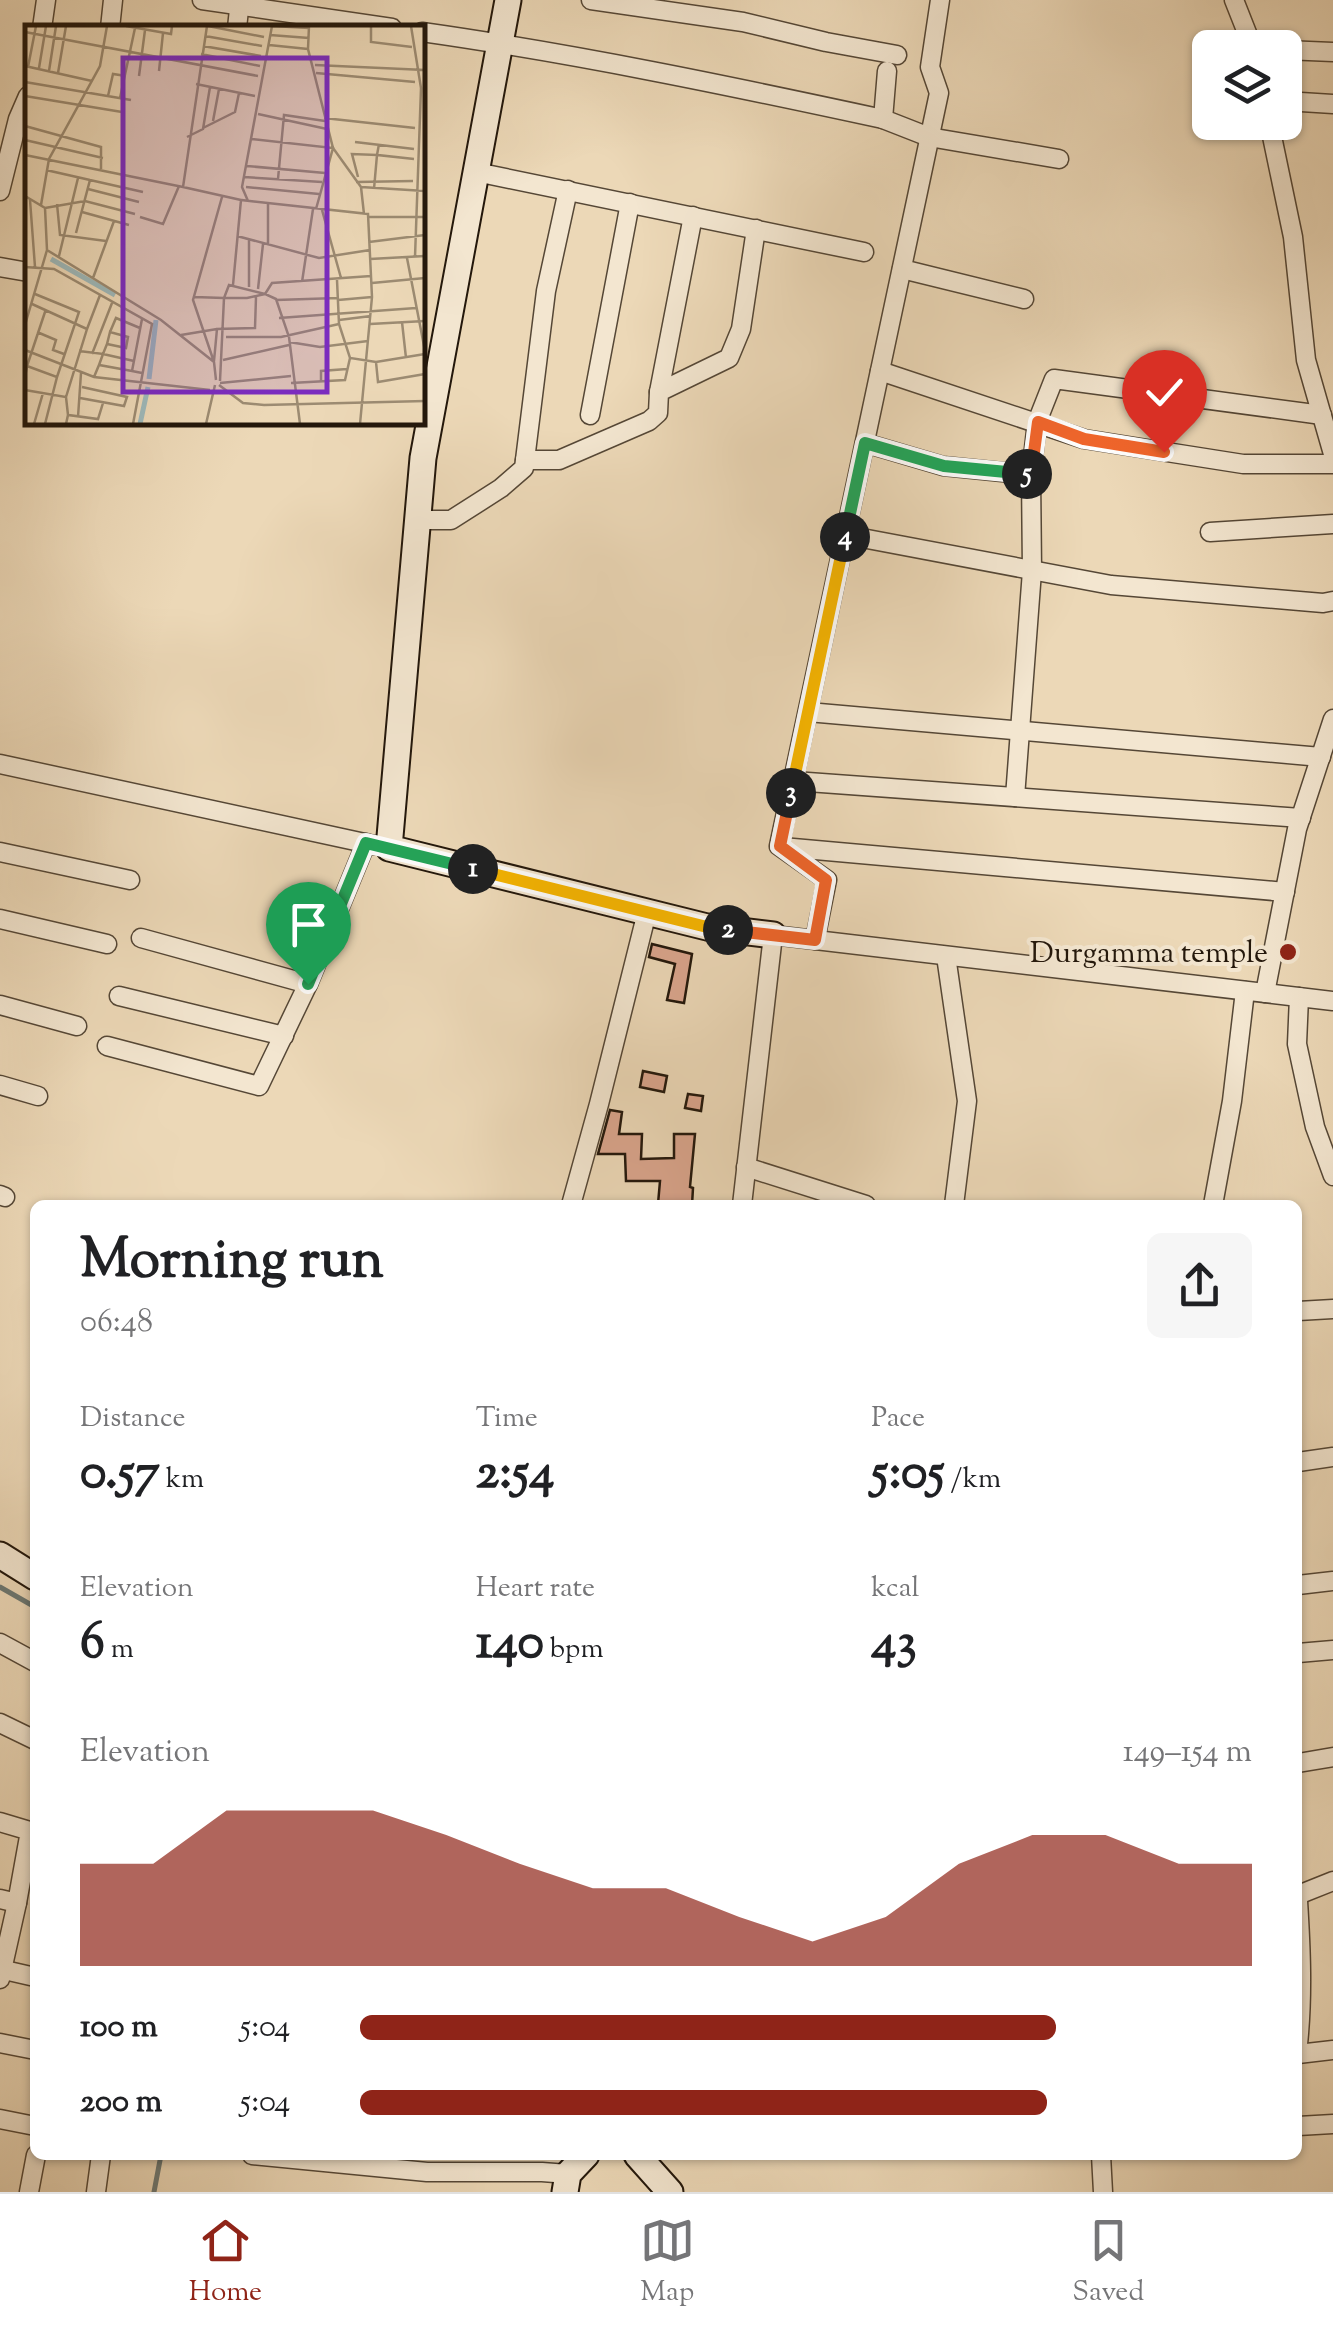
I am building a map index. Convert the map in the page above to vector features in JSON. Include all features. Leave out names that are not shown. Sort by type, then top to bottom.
[{"type":"street","points":[[42,25],[46,0]]},
{"type":"street","points":[[110,25],[113,0]]},
{"type":"street","points":[[202,0],[296,7],[378,25]]},
{"type":"street","points":[[107,1046],[259,1086],[378,846],[423,458],[508,0]]},
{"type":"street","points":[[591,0],[743,22],[892,63],[882,119]]},
{"type":"street","points":[[780,846],[939,93],[930,67],[940,0]]},
{"type":"street","points":[[1234,0],[1246,30]]},
{"type":"street","points":[[425,32],[697,80],[882,119],[929,136],[1058,159]]},
{"type":"street","points":[[1302,51],[1333,52]]},
{"type":"street","points":[[1302,103],[1333,104]]},
{"type":"street","points":[[0,191],[9,116]]},
{"type":"street","points":[[1273,140],[1293,237],[1306,360],[1324,394],[1322,415],[1333,454]]},
{"type":"street","points":[[476,172],[864,252]]},
{"type":"street","points":[[418,520],[451,520],[524,468],[546,291],[568,190]]},
{"type":"street","points":[[590,415],[630,203]]},
{"type":"street","points":[[525,460],[559,460],[658,413],[692,216]]},
{"type":"street","points":[[659,392],[729,358],[741,329],[756,229]]},
{"type":"street","points":[[0,266],[25,271]]},
{"type":"street","points":[[902,269],[1024,299]]},
{"type":"street","points":[[880,371],[1084,439],[1243,464],[1333,464]]},
{"type":"street","points":[[1015,797],[1032,571],[1031,475],[1038,422],[1054,379],[1322,415]]},
{"type":"street","points":[[865,443],[944,466],[1031,475]]},
{"type":"street","points":[[1210,532],[1333,524]]},
{"type":"street","points":[[846,535],[1111,585],[1333,601]]},
{"type":"street","points":[[808,712],[1320,757]]},
{"type":"street","points":[[1265,993],[1301,818],[1333,719]]},
{"type":"street","points":[[0,764],[378,846],[707,927],[1333,1001]]},
{"type":"street","points":[[794,781],[1301,818]]},
{"type":"street","points":[[780,846],[1285,892]]},
{"type":"street","points":[[780,846],[826,880],[815,940]]},
{"type":"street","points":[[0,852],[130,880]]},
{"type":"street","points":[[572,1200],[648,912]]},
{"type":"street","points":[[0,919],[107,944]]},
{"type":"street","points":[[743,1200],[773,935]]},
{"type":"street","points":[[141,938],[308,984]]},
{"type":"street","points":[[946,956],[968,1101],[955,1200]]},
{"type":"street","points":[[1214,1200],[1232,1102],[1244,991]]},
{"type":"street","points":[[119,996],[284,1036]]},
{"type":"street","points":[[1298,997],[1297,1044],[1315,1127],[1333,1176]]},
{"type":"street","points":[[0,1005],[77,1026]]},
{"type":"street","points":[[0,1085],[38,1096]]},
{"type":"street","points":[[746,1167],[826,1198]]},
{"type":"street","points":[[1302,1311],[1333,1308]]},
{"type":"street","points":[[1302,1461],[1333,1457]]},
{"type":"street","points":[[0,1554],[30,1573]]},
{"type":"street","points":[[1302,1585],[1333,1582]]},
{"type":"street","points":[[0,1644],[30,1659]]},
{"type":"street","points":[[1302,1653],[1333,1650]]},
{"type":"street","points":[[0,1724],[30,1738]]},
{"type":"street","points":[[1302,1762],[1333,1757]]},
{"type":"street","points":[[0,1822],[30,1831],[9,1901],[0,1973],[30,1976]]},
{"type":"street","points":[[1302,1896],[1333,1881]]},
{"type":"street","points":[[0,2042],[30,2049]]},
{"type":"street","points":[[1302,2054],[1333,2050]]},
{"type":"street","points":[[0,2120],[30,2125]]},
{"type":"street","points":[[1302,2126],[1333,2124]]},
{"type":"street","points":[[29,2192],[35,2160]]},
{"type":"street","points":[[96,2192],[100,2160]]},
{"type":"street","points":[[303,2160],[427,2172],[542,2172],[566,2183],[582,2160]]},
{"type":"street","points":[[641,2160],[670,2192]]},
{"type":"street","points":[[1101,2160],[1103,2192]]},
{"type":"building","points":[[652,944],[692,954],[684,1003],[667,1000],[675,964],[649,957]]},
{"type":"building","points":[[643,1071],[667,1076],[664,1092],[640,1087]]},
{"type":"building","points":[[688,1094],[703,1096],[701,1111],[685,1108]]},
{"type":"building","points":[[610,1110],[622,1112],[619,1134],[642,1134],[641,1159],[674,1158],[674,1134],[695,1134],[692,1200],[658,1200],[660,1181],[626,1181],[625,1154],[598,1154]]},
{"type":"waterway","points":[[0,1587],[30,1604]]},
{"type":"waterway","points":[[154,2192],[160,2160]]},
{"type":"place","name":"Durgamma temple","points":[[1288,952]]},
{"type":"route","points":[[308,984],[366,843],[707,927],[815,940],[826,880],[780,846],[865,443],[944,466],[1031,475],[1038,422],[1084,439],[1164,452]]}]
